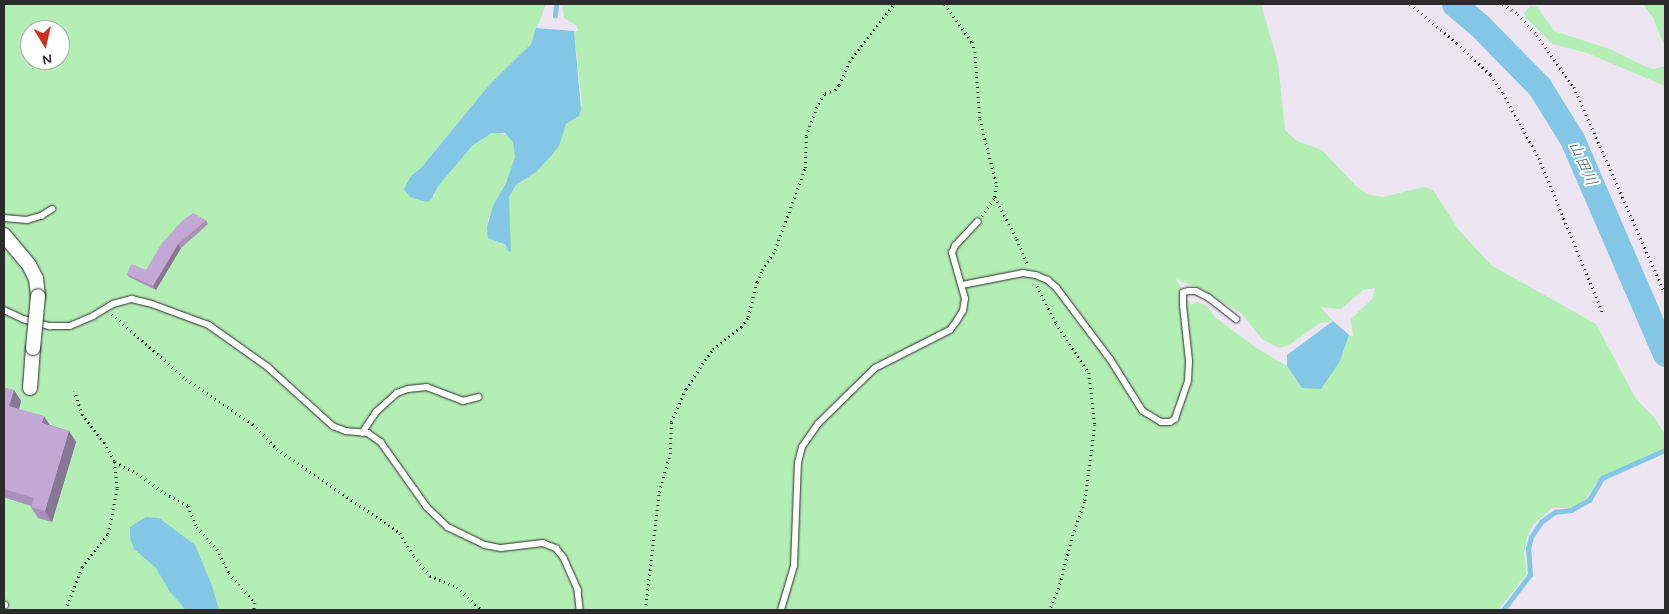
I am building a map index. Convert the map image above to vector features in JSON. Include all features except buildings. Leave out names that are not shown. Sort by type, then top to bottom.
[{"type":"street","points":[[4,235],[30,265],[36,279],[38,296],[30,388]]},
{"type":"lane","points":[[4,218],[27,220],[41,216],[52,209]]},
{"type":"lane","points":[[781,610],[794,566],[798,463],[807,437],[842,398],[875,368],[950,330],[963,311],[965,299],[962,285],[953,264],[952,253],[955,246],[977,222]]},
{"type":"lane","points":[[962,285],[1011,275],[1032,274],[1048,280],[1057,288],[1111,360],[1143,411],[1161,422],[1170,422],[1175,419],[1188,381],[1189,361],[1183,293],[1188,290],[1196,291],[1208,297],[1236,319]]},
{"type":"lane","points":[[4,310],[32,322],[50,326],[70,326],[113,304],[132,299],[199,320],[268,367],[333,426],[346,431],[368,433],[381,442],[427,507],[448,527],[467,538],[485,545],[501,548],[543,543],[556,548],[564,558],[578,590],[580,610]]},
{"type":"lane","points":[[362,433],[376,412],[397,393],[408,389],[427,387],[454,400],[463,401],[479,397]]},
{"type":"path","points":[[645,610],[659,492],[670,454],[670,422],[686,389],[713,348],[741,327],[748,317],[757,282],[762,270],[775,250],[805,168],[806,136],[816,108],[825,93],[835,90],[839,85],[849,62],[894,4]]},
{"type":"path","points":[[945,4],[969,37],[975,52],[980,120],[995,178],[995,196],[1018,239],[1032,274],[1056,323],[1089,373],[1096,425],[1085,502],[1073,535],[1059,588],[1050,610]]},
{"type":"path","points":[[1410,4],[1491,75],[1503,93],[1539,158],[1603,314]]},
{"type":"path","points":[[1503,4],[1518,14],[1537,34],[1574,87],[1665,293]]},
{"type":"path","points":[[977,222],[988,209],[995,196]]},
{"type":"path","points":[[105,309],[186,379],[253,424],[277,449],[400,533],[414,556],[430,576],[458,587],[482,610]]},
{"type":"path","points":[[74,391],[82,415],[104,443],[114,461],[118,465],[137,473],[165,494],[188,506],[197,527],[217,549],[229,573],[256,602],[254,610]]},
{"type":"path","points":[[65,610],[82,567],[108,534],[117,488],[114,461]]},
{"type":"green space","points":[[4,4],[546,4],[531,44],[490,84],[421,168],[411,176],[434,197],[439,185],[473,145],[492,133],[498,132],[510,136],[516,150],[515,157],[506,183],[488,219],[488,238],[506,245],[509,197],[516,185],[536,172],[559,146],[562,131],[566,124],[579,116],[582,103],[574,31],[578,31],[577,26],[564,18],[562,4],[1261,4],[1278,63],[1285,130],[1297,141],[1322,150],[1356,186],[1367,194],[1383,197],[1424,187],[1433,190],[1458,229],[1491,265],[1596,324],[1636,399],[1653,416],[1665,434],[1665,449],[1601,477],[1586,499],[1571,508],[1552,508],[1533,525],[1527,537],[1524,553],[1527,574],[1498,610],[4,610]],"holes":[[[1176,279],[1203,290],[1241,313],[1262,339],[1279,348],[1289,345],[1320,323],[1333,321],[1320,307],[1341,309],[1363,290],[1375,288],[1373,298],[1351,319],[1353,336],[1349,335],[1340,361],[1302,387],[1287,366],[1255,347],[1215,317],[1206,305],[1196,302],[1191,305]]]},
{"type":"green space","points":[[1643,4],[1665,4],[1665,47],[1653,18]]},
{"type":"green space","points":[[1530,6],[1537,7],[1554,31],[1610,49],[1644,66],[1654,69],[1665,66],[1665,86],[1587,53],[1553,44],[1526,18],[1524,13]]},
{"type":"water","points":[[536,28],[574,31],[581,109],[579,116],[566,124],[559,146],[552,155],[536,172],[516,185],[509,197],[511,252],[508,251],[506,245],[488,238],[487,227],[493,206],[506,183],[515,157],[513,142],[505,133],[492,133],[473,145],[439,185],[431,200],[426,202],[410,197],[404,189],[411,176],[421,168],[490,84],[531,44]]},
{"type":"water","points":[[1333,321],[1349,335],[1340,361],[1321,389],[1302,388],[1287,366],[1287,355]]},
{"type":"water","points":[[146,517],[159,518],[195,545],[212,586],[219,610],[186,610],[170,592],[156,568],[134,549],[130,538],[130,527]]},
{"type":"waterway","points":[[555,16],[556,4]]},
{"type":"waterway","name":"山田川","points":[[1454,4],[1480,26],[1539,86],[1572,139],[1665,354]]},
{"type":"waterway","points":[[1503,610],[1530,575],[1528,549],[1531,537],[1541,522],[1555,512],[1571,510],[1589,500],[1602,478],[1665,450]]}]
